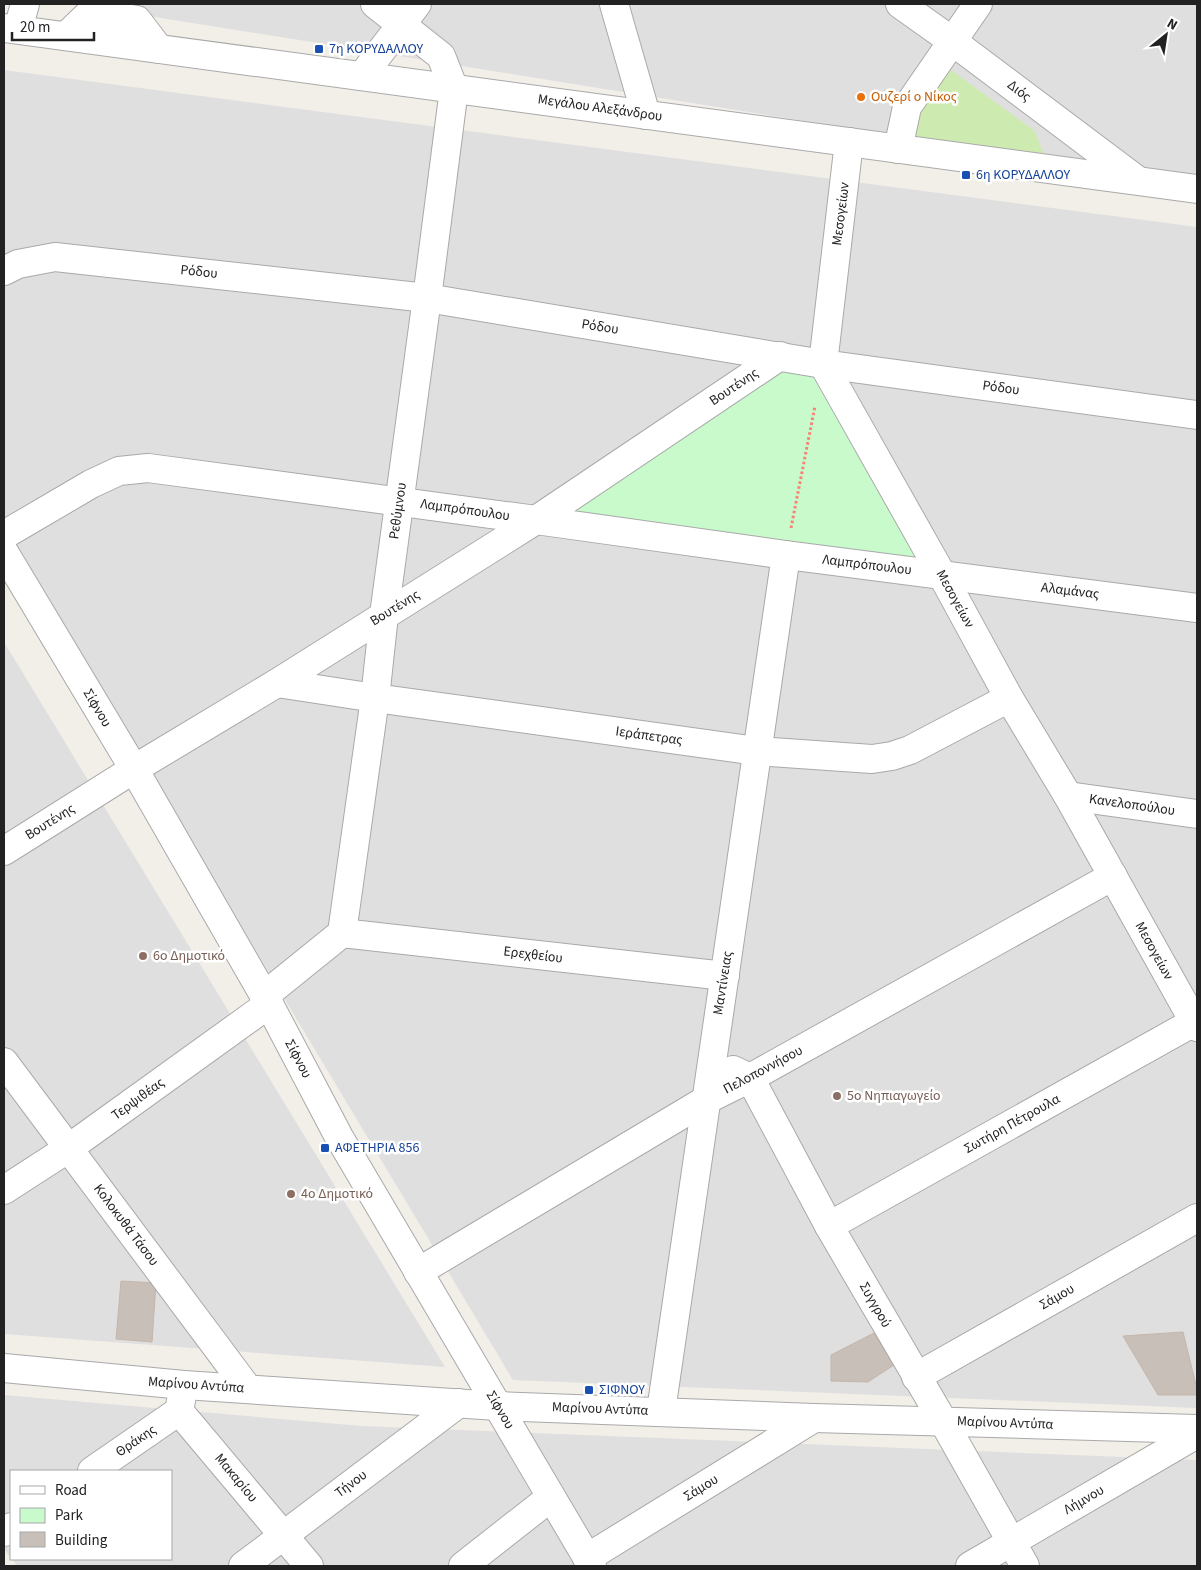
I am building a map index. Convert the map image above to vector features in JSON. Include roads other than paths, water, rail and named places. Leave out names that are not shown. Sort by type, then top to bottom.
[{"type":"street","points":[[11,29],[25,4]]},
{"type":"street","points":[[375,4],[409,14],[441,56],[454,89]]},
{"type":"street","points":[[614,4],[646,114]]},
{"type":"street","name":"Διός","points":[[900,4],[1138,181]]},
{"type":"street","points":[[898,149],[907,107],[978,4]]},
{"type":"street","points":[[362,76],[409,14]]},
{"type":"street","name":"Μεγάλου Αλεξάνδρου","points":[[11,29],[1197,189]]},
{"type":"street","name":"Ρεθύμνου","points":[[342,933],[375,698],[384,615],[428,298],[454,89]]},
{"type":"street","name":"Μεσογείων","points":[[849,142],[823,364],[1009,698],[1068,796],[1196,1024]]},
{"type":"street","name":"Ρόδου","points":[[4,271],[18,264],[54,256],[428,298],[823,364],[1197,415]]},
{"type":"street","name":"Βουτένης","points":[[4,851],[134,769],[277,683],[536,520],[780,356]]},
{"type":"street","name":"Λαμπρόπουλου","points":[[4,535],[92,484],[119,471],[148,468],[942,575]]},
{"type":"street","name":"Σίφνου","points":[[4,552],[134,769],[267,1000],[339,1137],[590,1562]]},
{"type":"street","name":"Μαντίνειας","points":[[661,1411],[786,555]]},
{"type":"street","name":"Αλαμάνας","points":[[942,575],[1197,608]]},
{"type":"street","name":"Ιεράπετρας","points":[[277,683],[757,750],[872,759],[892,756],[910,750],[1009,698]]},
{"type":"street","name":"Κανελοπούλου","points":[[1068,796],[1197,814]]},
{"type":"street","name":"Πελοποννήσου","points":[[418,1272],[706,1100],[750,1078],[1112,876]]},
{"type":"street","name":"Ερεχθείου","points":[[342,933],[725,976]]},
{"type":"street","name":"Τερψιθέας","points":[[4,1190],[69,1148],[267,1000],[342,933]]},
{"type":"street","name":"Σωτήρη Πέτρουλα","points":[[829,1226],[1196,1024]]},
{"type":"street","points":[[711,1061],[750,1078]]},
{"type":"street","name":"Κολοκυθά Τάσου","points":[[4,1062],[248,1389]]},
{"type":"street","name":"Συγγρού","points":[[750,1078],[829,1226],[916,1377],[944,1421],[1025,1566]]},
{"type":"street","name":"Σάμου","points":[[916,1377],[1197,1218]]},
{"type":"street","name":"Μαρίνου Αντύπα","points":[[4,1368],[184,1385],[497,1406],[814,1418],[1197,1429]]},
{"type":"street","points":[[180,1411],[184,1385]]},
{"type":"street","name":"Τήνου","points":[[243,1566],[459,1403]]},
{"type":"street","name":"Θράκης","points":[[93,1470],[180,1411]]},
{"type":"street","name":"Μακαρίου","points":[[180,1411],[309,1566]]},
{"type":"street","name":"Σάμου","points":[[590,1562],[814,1418]]},
{"type":"street","name":"Λήμνου","points":[[970,1566],[1197,1434]]},
{"type":"street","points":[[463,1566],[551,1497]]},
{"type":"place","name":"7η ΚΟΡΥΔΑΛΛΟΥ","points":[[319,49]]},
{"type":"place","name":"Ουζερί ο Νίκος","points":[[861,97]]},
{"type":"place","name":"6η ΚΟΡΥΔΑΛΛΟΥ","points":[[966,175]]},
{"type":"place","name":"6ο Δημοτικό","points":[[143,956]]},
{"type":"place","name":"5ο Νηπιαγωγείο","points":[[837,1096]]},
{"type":"place","name":"ΑΦΕΤΗΡΙΑ 856","points":[[325,1148]]},
{"type":"place","name":"4ο Δημοτικό","points":[[291,1194]]},
{"type":"place","name":"ΣΙΦΝΟΥ","points":[[589,1390]]}]
